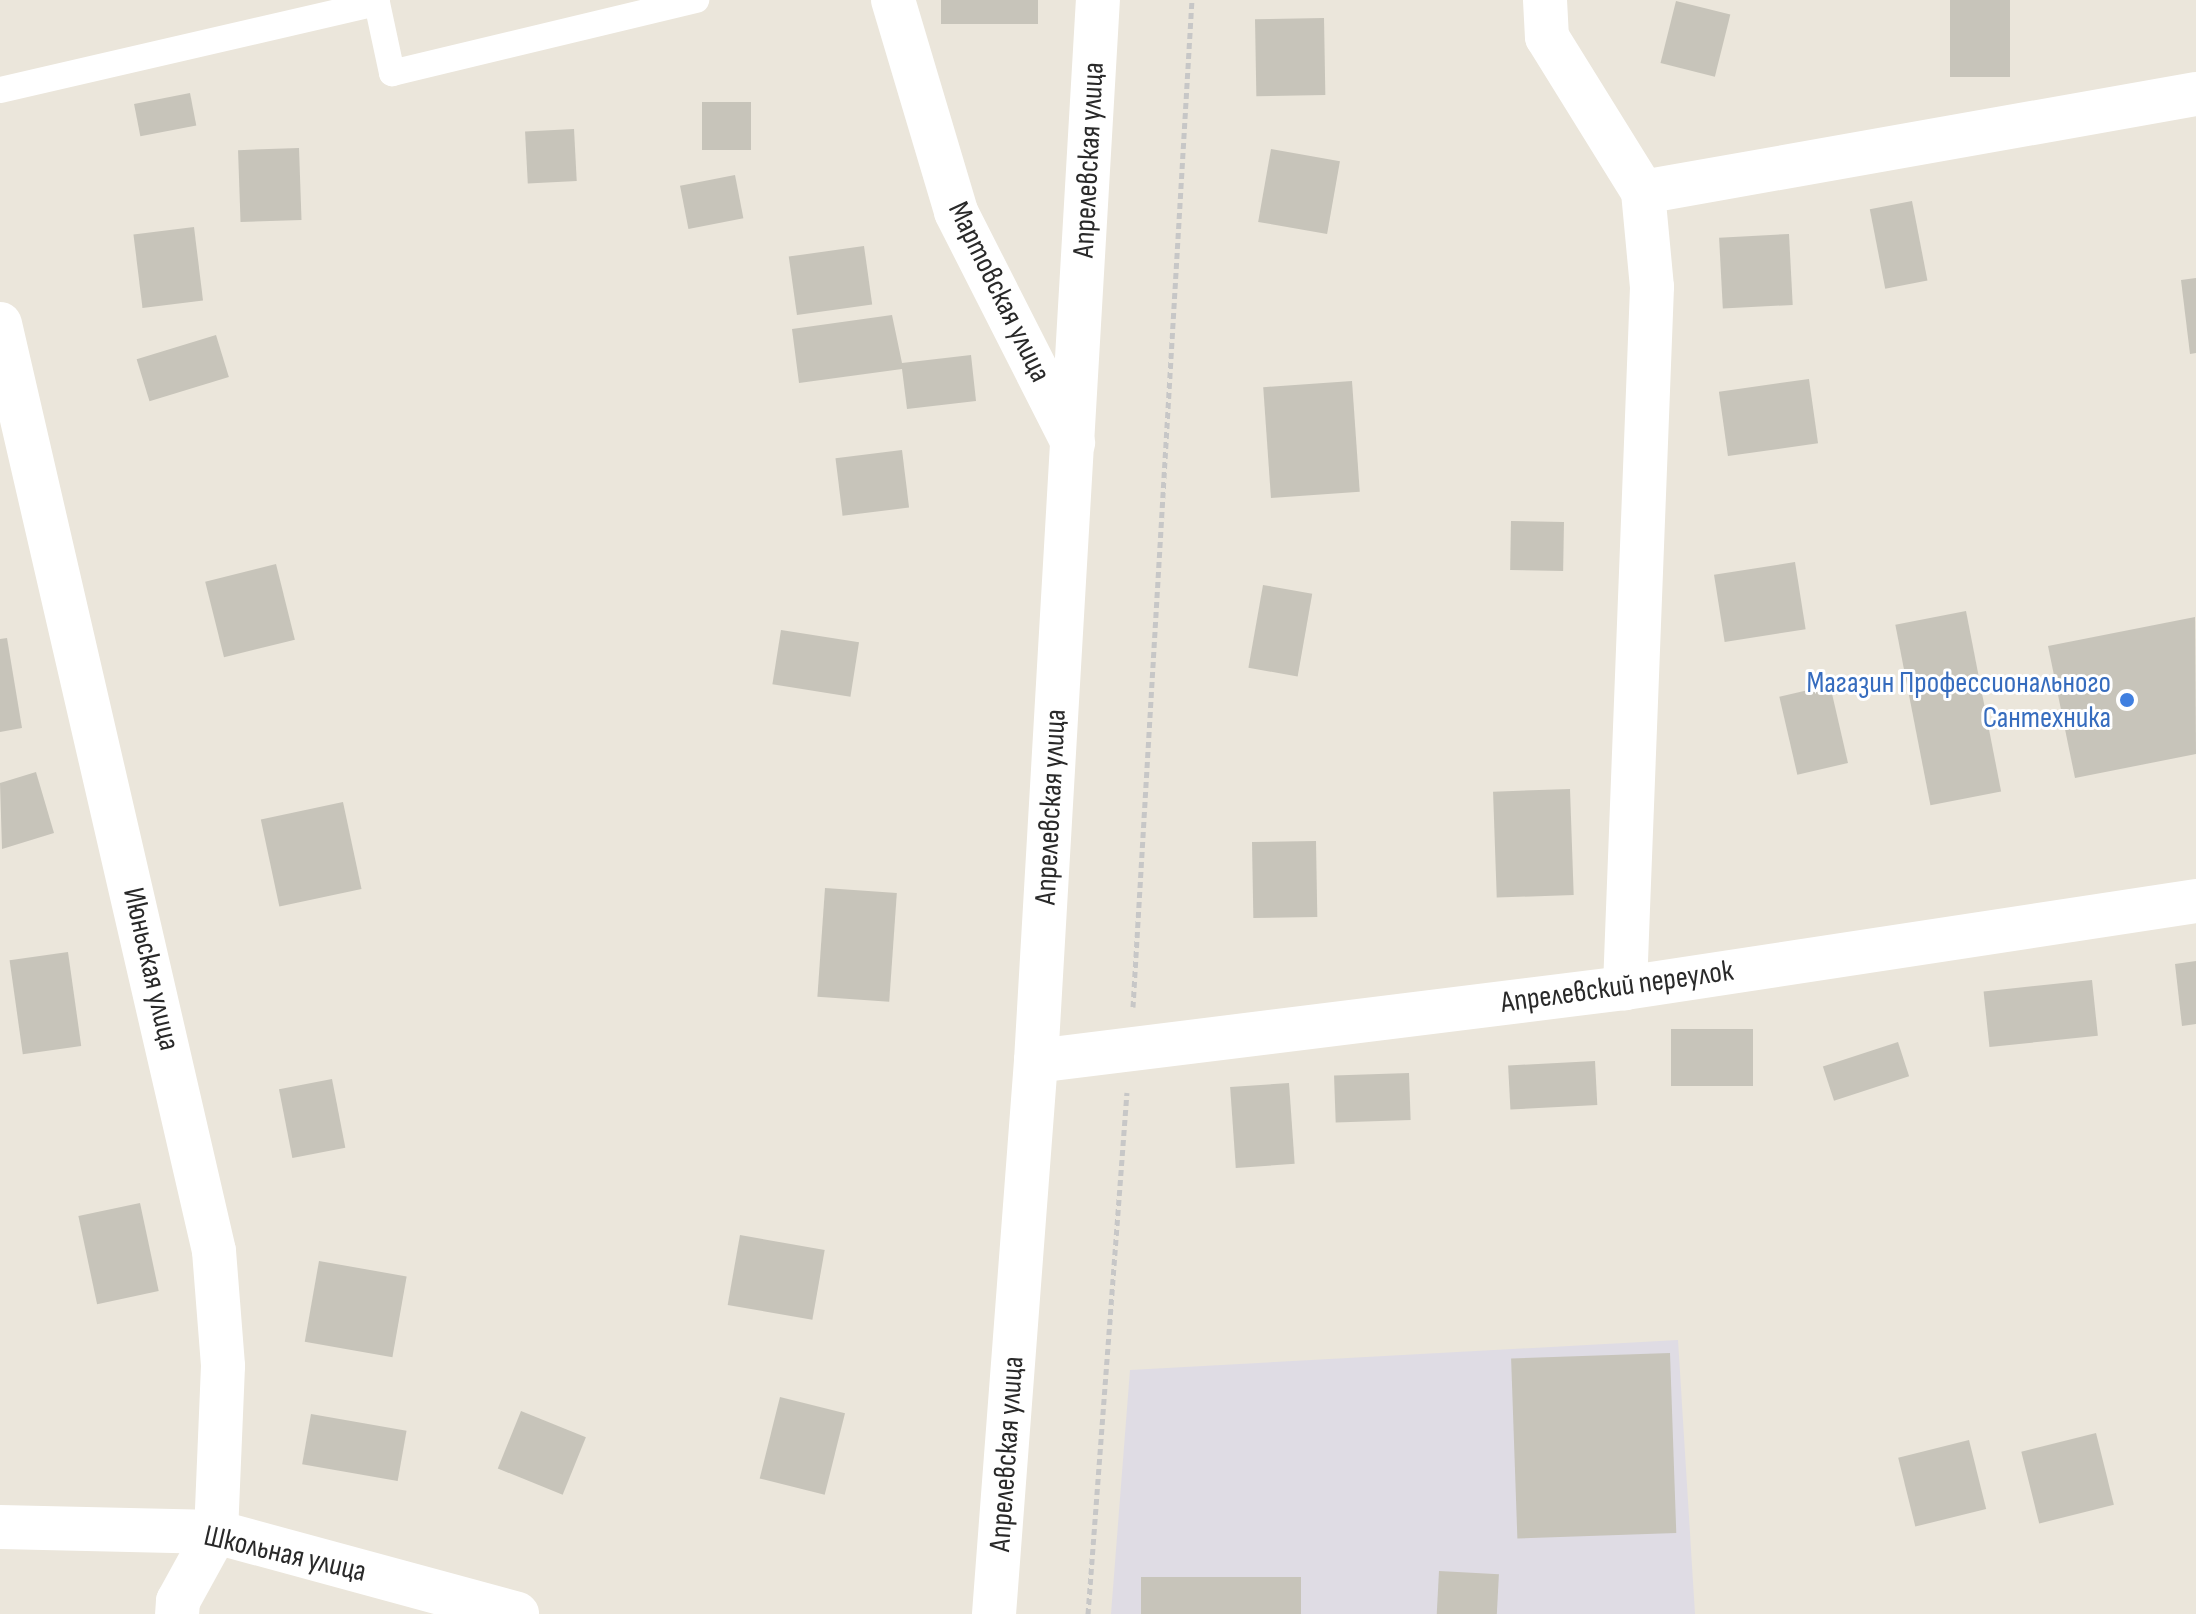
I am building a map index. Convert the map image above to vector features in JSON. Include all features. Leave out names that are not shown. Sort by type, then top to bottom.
[{"type":"street","name":"Мартовская улица","points":[[893,0],[956,212],[1073,443]]},
{"type":"street","name":"Апрелевская улица","points":[[994,1614],[1036,1061],[1098,0]]},
{"type":"street","points":[[1545,0],[1547,37],[1643,192],[1652,287],[1625,988]]},
{"type":"street","points":[[1643,192],[2196,94]]},
{"type":"street","name":"Июньская улица","points":[[0,324],[214,1251],[223,1366],[216,1532],[177,1614]]},
{"type":"street","name":"Апрелевский переулок","points":[[1036,1061],[1625,988],[2196,901]]},
{"type":"street","name":"Школьная улица","points":[[0,1527],[216,1532],[517,1614]]},
{"type":"lane","points":[[0,90],[377,3],[392,73],[696,0]]},
{"type":"path","points":[[1088,1614],[1130,1049],[1192,0]]},
{"type":"shaded area","points":[[1678,1340],[1695,1614],[1111,1614],[1130,1370]]},
{"type":"building","points":[[941,0],[1038,0],[1038,24],[941,24]]},
{"type":"building","points":[[1950,0],[2010,0],[2010,77],[1950,77]]},
{"type":"building","points":[[1676,1],[1730,15],[1715,77],[1661,63]]},
{"type":"building","points":[[1324,18],[1325,95],[1256,96],[1255,19]]},
{"type":"building","points":[[190,93],[196,125],[140,136],[134,104]]},
{"type":"building","points":[[702,102],[751,102],[751,150],[702,150]]},
{"type":"building","points":[[574,129],[577,181],[528,183],[525,132]]},
{"type":"building","points":[[299,148],[302,220],[241,222],[238,150]]},
{"type":"building","points":[[1271,149],[1340,161],[1327,234],[1258,222]]},
{"type":"building","points":[[735,175],[743,218],[688,229],[680,186]]},
{"type":"building","points":[[1912,201],[1927,281],[1885,289],[1870,209]]},
{"type":"building","points":[[194,227],[203,300],[142,308],[133,234]]},
{"type":"building","points":[[1789,234],[1793,305],[1723,309],[1719,238]]},
{"type":"building","points":[[864,246],[872,304],[797,315],[789,257]]},
{"type":"building","points":[[2196,278],[2196,353],[2190,354],[2181,280]]},
{"type":"building","points":[[892,315],[902,363],[971,355],[976,401],[907,409],[902,369],[799,383],[792,329]]},
{"type":"building","points":[[216,335],[229,377],[149,401],[137,359]]},
{"type":"building","points":[[1809,379],[1818,443],[1728,456],[1719,392]]},
{"type":"building","points":[[1352,381],[1360,492],[1271,498],[1263,387]]},
{"type":"building","points":[[902,450],[909,508],[843,516],[835,458]]},
{"type":"building","points":[[1511,521],[1564,522],[1563,571],[1510,570]]},
{"type":"building","points":[[1795,562],[1806,629],[1725,642],[1714,575]]},
{"type":"building","points":[[276,564],[295,640],[224,657],[205,582]]},
{"type":"building","points":[[1263,585],[1312,594],[1298,676],[1248,668]]},
{"type":"building","points":[[1966,611],[2001,792],[1930,805],[1895,625]]},
{"type":"building","name":"Магазин Профессионального Сантехника","points":[[2195,617],[2196,754],[2075,778],[2048,646]]},
{"type":"building","points":[[781,630],[859,642],[850,697],[772,684]]},
{"type":"building","points":[[7,638],[22,728],[0,732],[0,639]]},
{"type":"building","points":[[1830,685],[1848,763],[1797,775],[1779,697]]},
{"type":"building","points":[[36,772],[54,833],[2,849],[0,783]]},
{"type":"building","points":[[1570,789],[1574,895],[1497,898],[1493,792]]},
{"type":"building","points":[[343,802],[362,889],[279,907],[261,819]]},
{"type":"building","points":[[1316,841],[1317,917],[1253,918],[1252,842]]},
{"type":"building","points":[[825,888],[897,893],[889,1002],[817,997]]},
{"type":"building","points":[[68,952],[81,1046],[23,1054],[10,960]]},
{"type":"building","points":[[2196,961],[2196,1024],[2182,1026],[2175,964]]},
{"type":"building","points":[[2092,980],[2098,1036],[1989,1047],[1984,991]]},
{"type":"building","points":[[1671,1029],[1753,1029],[1753,1086],[1671,1086]]},
{"type":"building","points":[[1898,1042],[1909,1076],[1834,1101],[1823,1066]]},
{"type":"building","points":[[1595,1061],[1597,1105],[1510,1109],[1508,1066]]},
{"type":"building","points":[[1409,1073],[1411,1120],[1336,1123],[1334,1076]]},
{"type":"building","points":[[332,1079],[345,1148],[292,1158],[279,1089]]},
{"type":"building","points":[[1289,1083],[1295,1164],[1236,1168],[1230,1087]]},
{"type":"building","points":[[140,1203],[159,1291],[97,1304],[78,1216]]},
{"type":"building","points":[[740,1235],[825,1250],[812,1320],[728,1305]]},
{"type":"building","points":[[319,1261],[407,1276],[392,1357],[305,1342]]},
{"type":"building","points":[[1670,1353],[1676,1533],[1517,1538],[1511,1359]]},
{"type":"building","points":[[780,1397],[845,1413],[825,1495],[760,1479]]},
{"type":"building","points":[[521,1411],[586,1437],[563,1495],[498,1468]]},
{"type":"building","points":[[311,1414],[407,1431],[398,1481],[302,1464]]},
{"type":"building","points":[[2096,1433],[2114,1505],[2039,1523],[2021,1452]]},
{"type":"building","points":[[1969,1440],[1986,1509],[1915,1527],[1898,1458]]},
{"type":"building","points":[[1439,1571],[1499,1574],[1497,1614],[1437,1614]]},
{"type":"building","points":[[1141,1577],[1301,1577],[1301,1614],[1141,1614]]},
{"type":"place","name":"Магазин Профессионального Сантехника","points":[[2127,700]]}]
